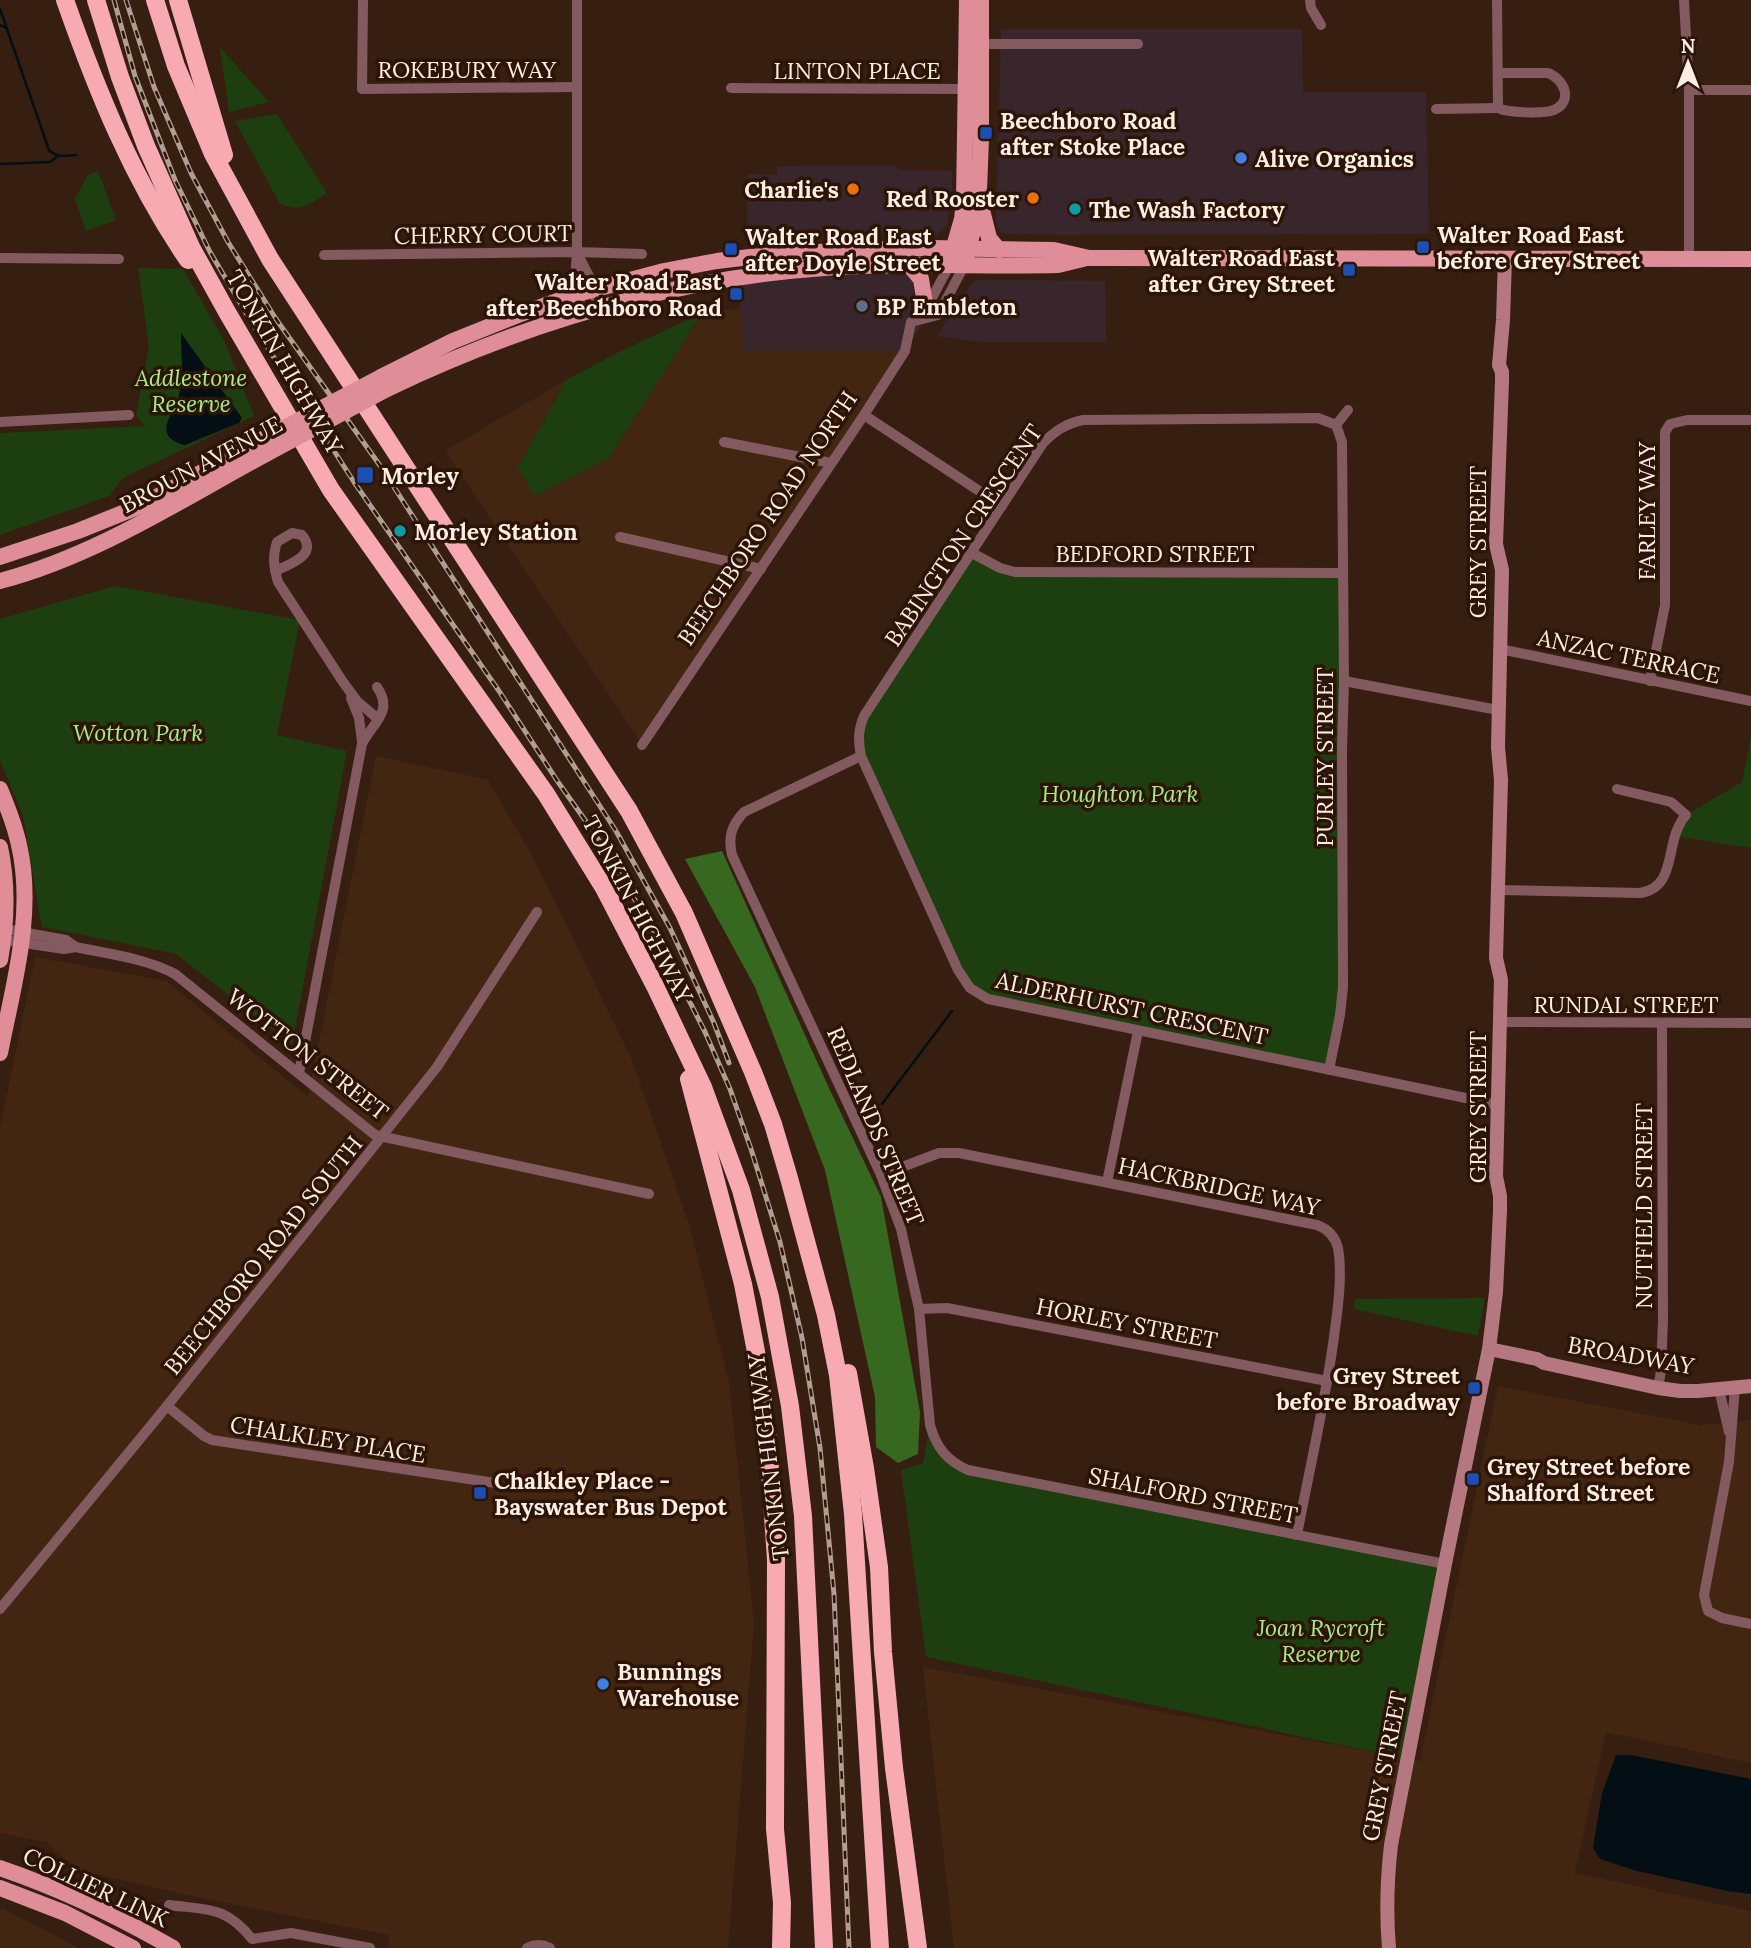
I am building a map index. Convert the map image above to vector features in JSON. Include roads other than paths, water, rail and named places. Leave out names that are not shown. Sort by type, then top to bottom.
[{"type":"highway","points":[[65,0],[108,112],[141,182],[167,230],[246,344]]},
{"type":"highway","name":"TONKIN HIGHWAY","points":[[96,0],[120,77],[160,180],[203,269],[331,490],[546,793],[576,840],[633,942],[702,1087],[741,1190],[770,1297],[790,1406],[803,1516],[824,1948]]},
{"type":"highway","name":"TONKIN HIGHWAY","points":[[155,0],[176,66],[200,125],[270,260],[615,790],[657,862],[709,969],[773,1124],[826,1315],[838,1375],[853,1514],[880,1948]]},
{"type":"highway","points":[[178,0],[237,199]]},
{"type":"highway","points":[[678,1037],[743,1284],[758,1362],[768,1441],[776,1560],[775,1829],[782,1903],[781,1948]]},
{"type":"highway","points":[[826,1315],[845,1356],[872,1516],[879,1567],[883,1652],[894,1768],[919,1948]]},
{"type":"main road","name":"BEECHBORO ROAD NORTH","points":[[956,266],[979,197],[974,44],[967,0]]},
{"type":"main road","name":"BEECHBORO ROAD NORTH","points":[[974,44],[981,0]]},
{"type":"main road","name":"BEECHBORO ROAD NORTH","points":[[961,249],[974,89]]},
{"type":"main road","points":[[979,197],[986,231],[999,250]]},
{"type":"main road","name":"BROUN AVENUE","points":[[0,557],[78,531],[139,506],[262,448],[466,336],[518,314],[585,292],[664,271],[750,257],[832,251],[1054,250],[1089,258]]},
{"type":"main road","points":[[1089,258],[1751,258]]},
{"type":"main road","name":"BROUN AVENUE","points":[[384,383],[598,307],[663,291],[739,277],[825,268],[1058,265],[1089,258]]},
{"type":"main road","points":[[910,266],[921,279],[925,315]]},
{"type":"main road","name":"BROUN AVENUE","points":[[0,584],[42,569],[117,535],[262,448]]},
{"type":"main road","points":[[0,789],[19,845],[24,881],[22,937],[0,1053]]},
{"type":"main road","points":[[0,847],[6,888],[5,928],[0,960]]},
{"type":"main road","points":[[5,928],[17,917],[17,898],[24,881]]},
{"type":"main road","name":"COLLIER LINK","points":[[0,1868],[72,1895],[173,1948]]},
{"type":"main road","name":"COLLIER LINK","points":[[0,1888],[65,1913],[133,1948]]},
{"type":"street","name":"ROKEBURY WAY","points":[[363,0],[362,89],[577,88]]},
{"type":"street","points":[[577,0],[575,279],[598,307]]},
{"type":"street","points":[[1310,0],[1311,8],[1321,26]]},
{"type":"street","points":[[1497,0],[1498,108]]},
{"type":"street","points":[[1684,0],[1689,90],[1689,258]]},
{"type":"street","points":[[974,44],[1138,44]]},
{"type":"street","points":[[1436,109],[1549,111],[1557,109],[1561,104],[1566,90],[1559,79],[1548,73],[1498,73]]},
{"type":"street","name":"LINTON PLACE","points":[[731,89],[974,89]]},
{"type":"street","points":[[1689,90],[1751,90]]},
{"type":"street","points":[[577,252],[589,275],[582,312]]},
{"type":"street","name":"CHERRY COURT","points":[[324,255],[577,252],[642,254]]},
{"type":"street","points":[[0,258],[119,259]]},
{"type":"street","name":"GREY STREET","points":[[1389,1948],[1386,1916],[1391,1845],[1488,1354],[1496,1292],[1500,1224],[1500,1196],[1496,1176],[1501,980],[1496,958],[1501,779],[1498,760],[1498,710],[1502,569],[1496,544],[1502,381],[1499,356],[1503,320],[1504,258]]},
{"type":"street","name":"BEECHBORO ROAD NORTH","points":[[925,315],[938,315],[956,266]]},
{"type":"street","name":"BEECHBORO ROAD NORTH","points":[[642,745],[905,351],[911,323],[925,315],[956,266]]},
{"type":"street","points":[[1336,425],[1348,410]]},
{"type":"street","points":[[0,422],[129,415]]},
{"type":"street","points":[[864,415],[1002,506]]},
{"type":"street","name":"BABINGTON CRESCENT","points":[[860,756],[858,741],[863,716],[1043,443],[1061,427],[1083,420],[1318,418],[1336,425]]},
{"type":"street","name":"FARLEY WAY","points":[[1650,681],[1665,605],[1665,432],[1670,424],[1687,420],[1751,420]]},
{"type":"street","name":"PURLEY STREET","points":[[1329,1070],[1343,987],[1342,442],[1336,425]]},
{"type":"street","points":[[724,442],[831,463]]},
{"type":"street","points":[[620,537],[761,569]]},
{"type":"street","name":"BEDFORD STREET","points":[[972,554],[1000,568],[1016,572],[1342,573]]},
{"type":"street","points":[[275,570],[278,582],[343,682],[358,701],[378,719]]},
{"type":"street","name":"ANZAC TERRACE","points":[[1500,649],[1751,701]]},
{"type":"street","points":[[1344,681],[1498,710]]},
{"type":"street","points":[[343,682],[359,718],[362,744]]},
{"type":"street","points":[[299,1073],[362,744],[384,706],[384,699],[377,687]]},
{"type":"street","name":"REDLANDS STREET","points":[[860,756],[744,812],[736,820],[729,842],[732,855],[881,1175],[901,1229],[919,1309],[930,1425],[941,1450]]},
{"type":"street","name":"ALDERHURST CRESCENT","points":[[860,756],[958,970],[971,988],[988,999],[1498,1105]]},
{"type":"street","points":[[1499,890],[1640,892],[1656,888],[1664,877],[1674,836],[1686,815],[1671,802],[1617,789]]},
{"type":"street","name":"BEECHBORO ROAD SOUTH","points":[[0,1609],[167,1406],[437,1067],[537,912]]},
{"type":"street","name":"WOTTON STREET","points":[[5,928],[22,937],[64,949],[76,947],[155,965],[175,974],[375,1135],[649,1194]]},
{"type":"street","name":"RUNDAL STREET","points":[[1500,1022],[1751,1023]]},
{"type":"street","name":"NUTFIELD STREET","points":[[1658,1388],[1663,1320],[1662,1024]]},
{"type":"street","points":[[1107,1182],[1138,1031]]},
{"type":"street","name":"HACKBRIDGE WAY","points":[[881,1175],[939,1153],[959,1153],[1325,1228],[1334,1237],[1338,1248],[1339,1292],[1327,1381],[1297,1535]]},
{"type":"street","name":"HORLEY STREET","points":[[919,1309],[947,1308],[1327,1381]]},
{"type":"street","name":"BROADWAY","points":[[1488,1354],[1537,1359],[1544,1363],[1658,1388],[1689,1391],[1751,1386]]},
{"type":"street","points":[[1735,1387],[1729,1462],[1704,1595],[1708,1611],[1722,1618],[1751,1624]]},
{"type":"street","points":[[1719,1389],[1730,1436]]},
{"type":"street","name":"CHALKLEY PLACE","points":[[167,1406],[212,1440],[495,1483]]},
{"type":"street","name":"SHALFORD STREET","points":[[941,1450],[953,1462],[968,1470],[1445,1564]]},
{"type":"street","points":[[169,1905],[219,1911],[239,1923],[252,1939],[291,1933],[353,1947],[370,1948]]},
{"type":"street","points":[[527,1948],[535,1945],[551,1948]]},
{"type":"waterway","points":[[0,9],[49,150],[58,155],[76,155]]},
{"type":"waterway","points":[[0,25],[6,28]]},
{"type":"waterway","points":[[0,164],[50,162],[58,156]]},
{"type":"waterway","points":[[882,1104],[952,1011]]},
{"type":"railway","points":[[114,0],[135,76],[175,180],[210,252],[255,328],[354,482],[595,834],[655,933],[705,1032],[730,1089],[780,1242],[802,1338],[820,1448],[834,1594],[849,1948]]},
{"type":"railway","points":[[126,0],[154,87],[191,173],[228,242],[276,319],[381,467],[616,831],[670,928],[714,1023],[729,1063]]},
{"type":"place","name":"Beechboro Road after Stoke Place","points":[[986,133]]},
{"type":"place","name":"Alive Organics","points":[[1241,158]]},
{"type":"place","name":"Charlie's","points":[[853,189]]},
{"type":"place","name":"Red Rooster","points":[[1033,198]]},
{"type":"place","name":"The Wash Factory","points":[[1075,209]]},
{"type":"place","name":"Walter Road East before Grey Street","points":[[1423,247]]},
{"type":"place","name":"Walter Road East after Doyle Street","points":[[731,249]]},
{"type":"place","name":"Walter Road East after Grey Street","points":[[1349,270]]},
{"type":"place","name":"Walter Road East after Beechboro Road","points":[[736,294]]},
{"type":"place","name":"BP Embleton","points":[[862,306]]},
{"type":"place","name":"Morley","points":[[365,475]]},
{"type":"place","name":"Morley Station","points":[[400,531]]},
{"type":"place","name":"Grey Street before Broadway","points":[[1474,1388]]},
{"type":"place","name":"Grey Street before Shalford Street","points":[[1473,1479]]},
{"type":"place","name":"Chalkley Place - Bayswater Bus Depot","points":[[480,1493]]},
{"type":"place","name":"Bunnings Warehouse","points":[[603,1684]]},
{"type":"park label","name":"Addlestone Reserve","points":[[191,390]]},
{"type":"park label","name":"Wotton Park","points":[[138,732]]},
{"type":"park label","name":"Houghton Park","points":[[1120,793]]},
{"type":"park label","name":"Joan Rycroft Reserve","points":[[1321,1640]]}]
